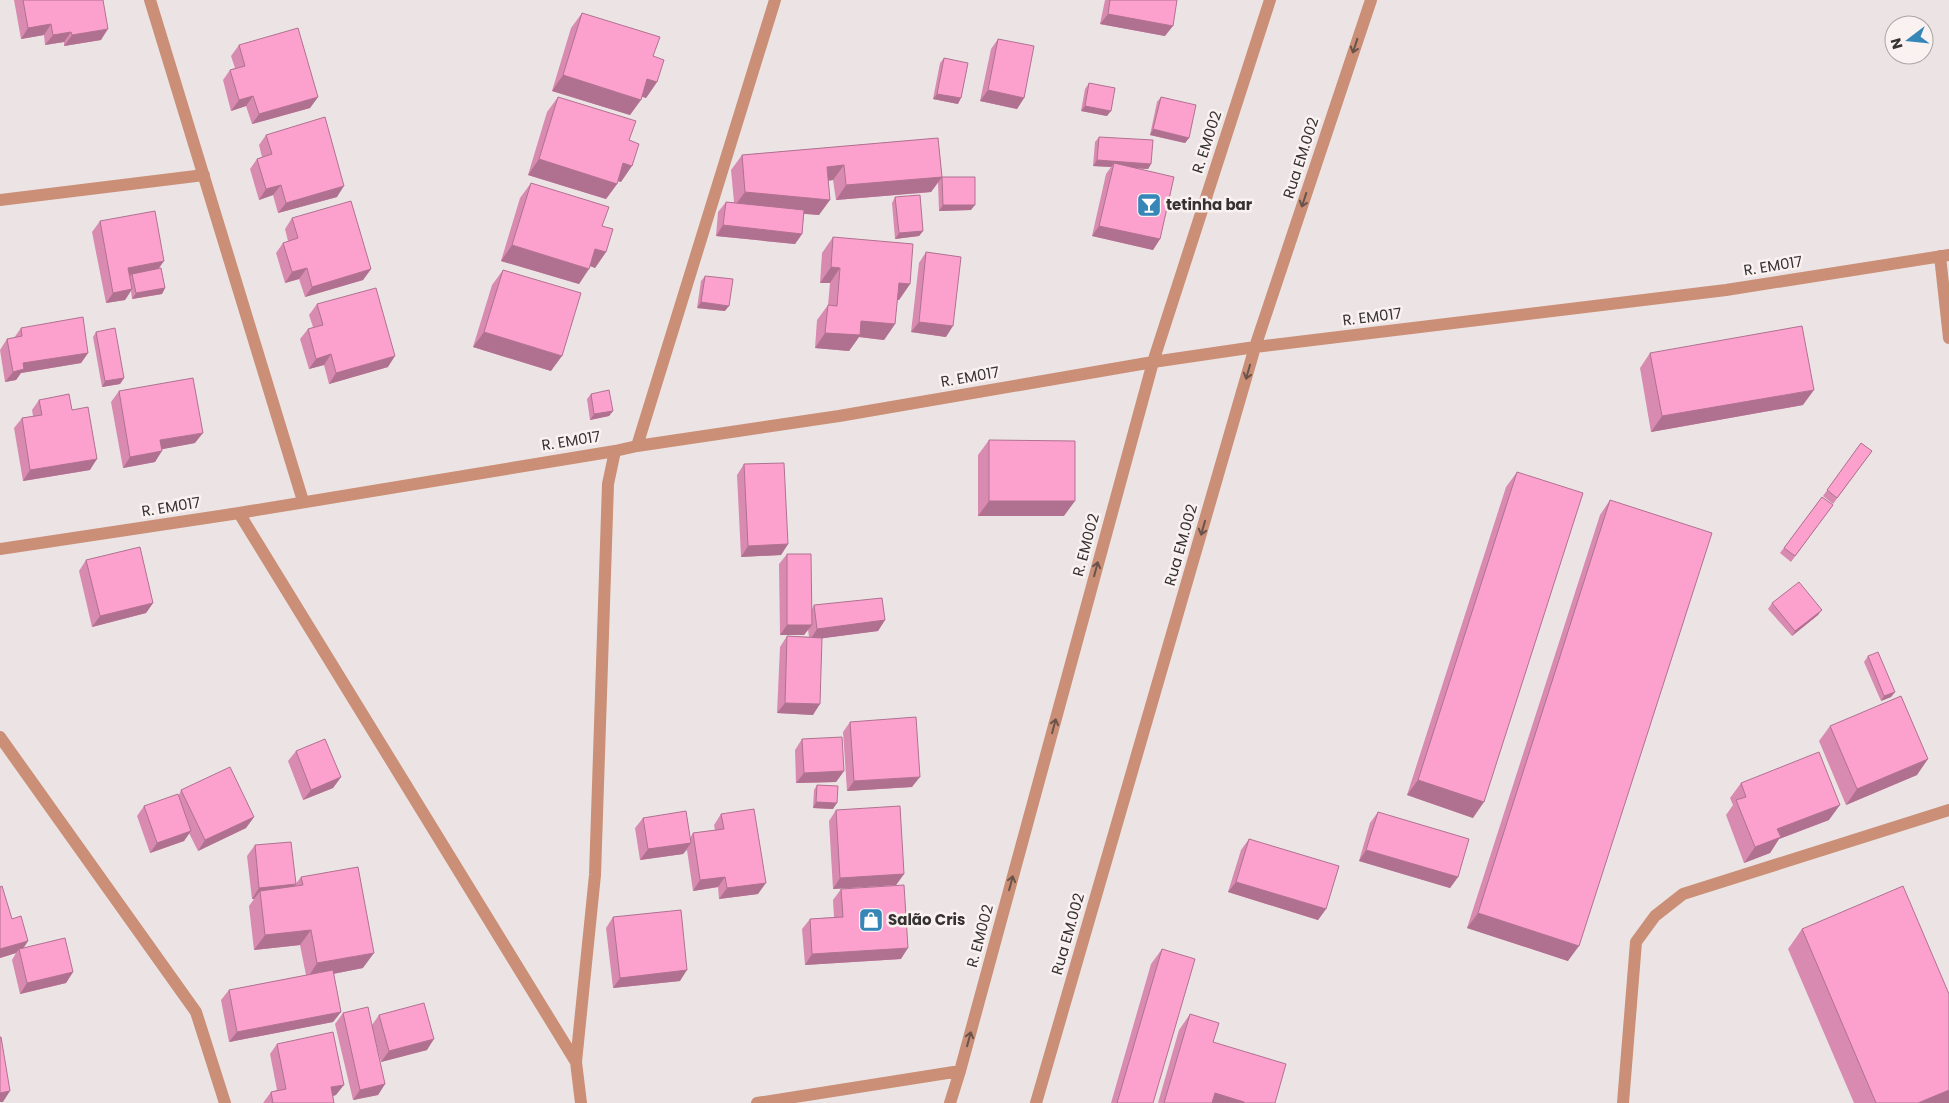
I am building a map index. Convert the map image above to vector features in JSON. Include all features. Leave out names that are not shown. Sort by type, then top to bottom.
[{"type":"street","points":[[150,0],[303,501]]},
{"type":"street","points":[[637,446],[775,0]]},
{"type":"street","name":"R. EM002","points":[[950,1103],[1153,362],[1270,0]]},
{"type":"street","name":"Rua EM.002","points":[[1036,1103],[1255,347],[1371,0]]},
{"type":"street","points":[[0,200],[204,176]]},
{"type":"street","points":[[1944,256],[1949,338]]},
{"type":"street","name":"R. EM017","points":[[0,549],[239,513],[637,446],[839,416],[1153,362],[1255,347],[1726,290],[1944,256]]},
{"type":"street","points":[[581,1103],[576,1062],[595,875],[608,484],[615,451]]},
{"type":"street","points":[[239,513],[576,1062]]},
{"type":"street","points":[[0,737],[196,1012],[225,1103]]},
{"type":"street","points":[[1623,1103],[1636,942],[1655,916],[1683,894],[1949,810]]},
{"type":"street","points":[[757,1103],[960,1070]]},
{"type":"building","points":[[23,0],[103,0],[108,29],[72,35],[71,32],[53,35],[51,24],[28,28]]},
{"type":"building","points":[[1110,0],[1177,0],[1173,26],[1108,14]]},
{"type":"building","points":[[582,13],[660,37],[653,56],[664,60],[657,82],[647,79],[641,100],[563,75]]},
{"type":"building","points":[[298,28],[318,97],[259,114],[253,96],[239,100],[230,70],[245,66],[239,45]]},
{"type":"building","points":[[998,39],[1034,46],[1024,98],[988,90]]},
{"type":"building","points":[[944,58],[968,63],[961,98],[937,94]]},
{"type":"building","points":[[1089,83],[1115,88],[1111,111],[1085,106]]},
{"type":"building","points":[[558,97],[636,121],[629,140],[639,144],[632,166],[623,163],[617,184],[539,159]]},
{"type":"building","points":[[1161,97],[1196,105],[1189,138],[1153,129]]},
{"type":"building","points":[[325,117],[344,186],[286,203],[281,185],[266,189],[257,159],[272,154],[266,135]]},
{"type":"building","points":[[1099,137],[1153,140],[1151,164],[1097,160]]},
{"type":"building","points":[[938,138],[942,177],[846,185],[844,165],[827,167],[830,200],[745,192],[742,155]]},
{"type":"building","points":[[1114,163],[1174,177],[1160,239],[1099,226]]},
{"type":"building","points":[[942,177],[975,177],[975,205],[943,205]]},
{"type":"building","points":[[531,183],[609,207],[602,226],[613,229],[606,252],[595,249],[589,269],[512,245]]},
{"type":"building","points":[[920,195],[923,231],[899,233],[895,197]]},
{"type":"building","points":[[351,201],[371,269],[312,287],[307,268],[292,272],[283,243],[298,238],[292,218]]},
{"type":"building","points":[[726,202],[804,210],[802,234],[723,225]]},
{"type":"building","points":[[155,211],[164,261],[128,268],[132,289],[113,293],[100,221]]},
{"type":"building","points":[[833,237],[913,244],[910,284],[899,283],[895,324],[861,321],[860,335],[825,333],[828,305],[837,306],[840,268],[831,267]]},
{"type":"building","points":[[926,252],[961,257],[953,326],[919,322]]},
{"type":"building","points":[[161,268],[165,288],[136,293],[132,274]]},
{"type":"building","points":[[503,270],[581,293],[562,356],[484,332]]},
{"type":"building","points":[[705,276],[733,279],[729,306],[701,302]]},
{"type":"building","points":[[376,288],[395,356],[336,373],[331,354],[316,359],[308,329],[323,325],[317,304]]},
{"type":"building","points":[[83,317],[88,353],[23,363],[24,369],[13,372],[7,339],[22,336],[21,328]]},
{"type":"building","points":[[1802,326],[1814,390],[1662,416],[1650,353]]},
{"type":"building","points":[[115,328],[124,378],[105,381],[96,332]]},
{"type":"building","points":[[193,378],[203,433],[160,440],[162,451],[130,457],[119,391]]},
{"type":"building","points":[[609,390],[613,411],[594,414],[591,394]]},
{"type":"building","points":[[69,394],[72,410],[88,407],[97,459],[30,470],[22,418],[42,415],[39,400]]},
{"type":"building","points":[[989,440],[1075,441],[1075,501],[989,501]]},
{"type":"building","points":[[1861,443],[1872,451],[1837,498],[1827,490]]},
{"type":"building","points":[[784,463],[788,544],[748,546],[744,464]]},
{"type":"building","points":[[1517,472],[1583,493],[1484,802],[1418,780]]},
{"type":"building","points":[[1822,497],[1833,505],[1795,556],[1784,548]]},
{"type":"building","points":[[1610,500],[1712,533],[1579,946],[1478,913]]},
{"type":"building","points":[[140,547],[153,603],[100,616],[86,560]]},
{"type":"building","points":[[787,554],[811,554],[812,625],[787,625]]},
{"type":"building","points":[[1799,582],[1822,610],[1795,631],[1772,603]]},
{"type":"building","points":[[882,598],[885,620],[817,629],[814,605]]},
{"type":"building","points":[[787,636],[822,638],[820,704],[785,703]]},
{"type":"building","points":[[1878,652],[1895,692],[1884,696],[1868,656]]},
{"type":"building","points":[[1901,696],[1928,759],[1857,789],[1830,726]]},
{"type":"building","points":[[916,717],[920,777],[854,781],[850,722]]},
{"type":"building","points":[[842,737],[844,771],[804,773],[802,739]]},
{"type":"building","points":[[325,739],[341,777],[311,790],[296,751]]},
{"type":"building","points":[[1819,752],[1840,805],[1777,829],[1781,837],[1755,847],[1736,800],[1746,797],[1741,783]]},
{"type":"building","points":[[230,767],[254,817],[205,840],[181,790]]},
{"type":"building","points":[[817,785],[838,786],[837,803],[816,802]]},
{"type":"building","points":[[178,794],[191,831],[157,843],[144,806]]},
{"type":"building","points":[[900,806],[904,874],[840,878],[836,810]]},
{"type":"building","points":[[754,809],[766,883],[727,888],[725,877],[700,880],[693,833],[724,829],[721,814]]},
{"type":"building","points":[[686,811],[691,843],[648,849],[643,818]]},
{"type":"building","points":[[1378,812],[1469,839],[1458,877],[1366,850]]},
{"type":"building","points":[[1249,839],[1339,866],[1326,909],[1236,882]]},
{"type":"building","points":[[291,842],[296,884],[259,888],[255,845]]},
{"type":"building","points":[[358,867],[374,953],[317,963],[311,930],[265,935],[260,891],[303,885],[301,877]]},
{"type":"building","points":[[904,885],[908,948],[812,954],[810,919],[843,917],[841,889]]},
{"type":"building","points":[[2,886],[12,919],[21,916],[28,941],[0,949],[0,887]]},
{"type":"building","points":[[1903,886],[1949,994],[1949,1090],[1918,1103],[1876,1103],[1802,929]]},
{"type":"building","points":[[681,910],[687,970],[620,978],[613,917]]},
{"type":"building","points":[[65,938],[73,972],[27,983],[19,949]]},
{"type":"building","points":[[1162,949],[1195,959],[1153,1103],[1117,1103]]},
{"type":"building","points":[[333,970],[341,1012],[237,1032],[229,990]]},
{"type":"building","points":[[424,1003],[434,1039],[389,1051],[379,1015]]},
{"type":"building","points":[[368,1007],[385,1084],[360,1090],[343,1013]]},
{"type":"building","points":[[1190,1014],[1219,1023],[1213,1042],[1286,1064],[1275,1103],[1244,1103],[1215,1093],[1212,1103],[1164,1103]]},
{"type":"building","points":[[333,1032],[344,1085],[331,1087],[334,1103],[273,1103],[271,1092],[286,1089],[277,1044]]},
{"type":"building","points":[[0,1037],[10,1091],[0,1093]]},
{"type":"place","name":"tetinha bar","points":[[1149,205]]},
{"type":"place","name":"Salão Cris","points":[[871,920]]}]
